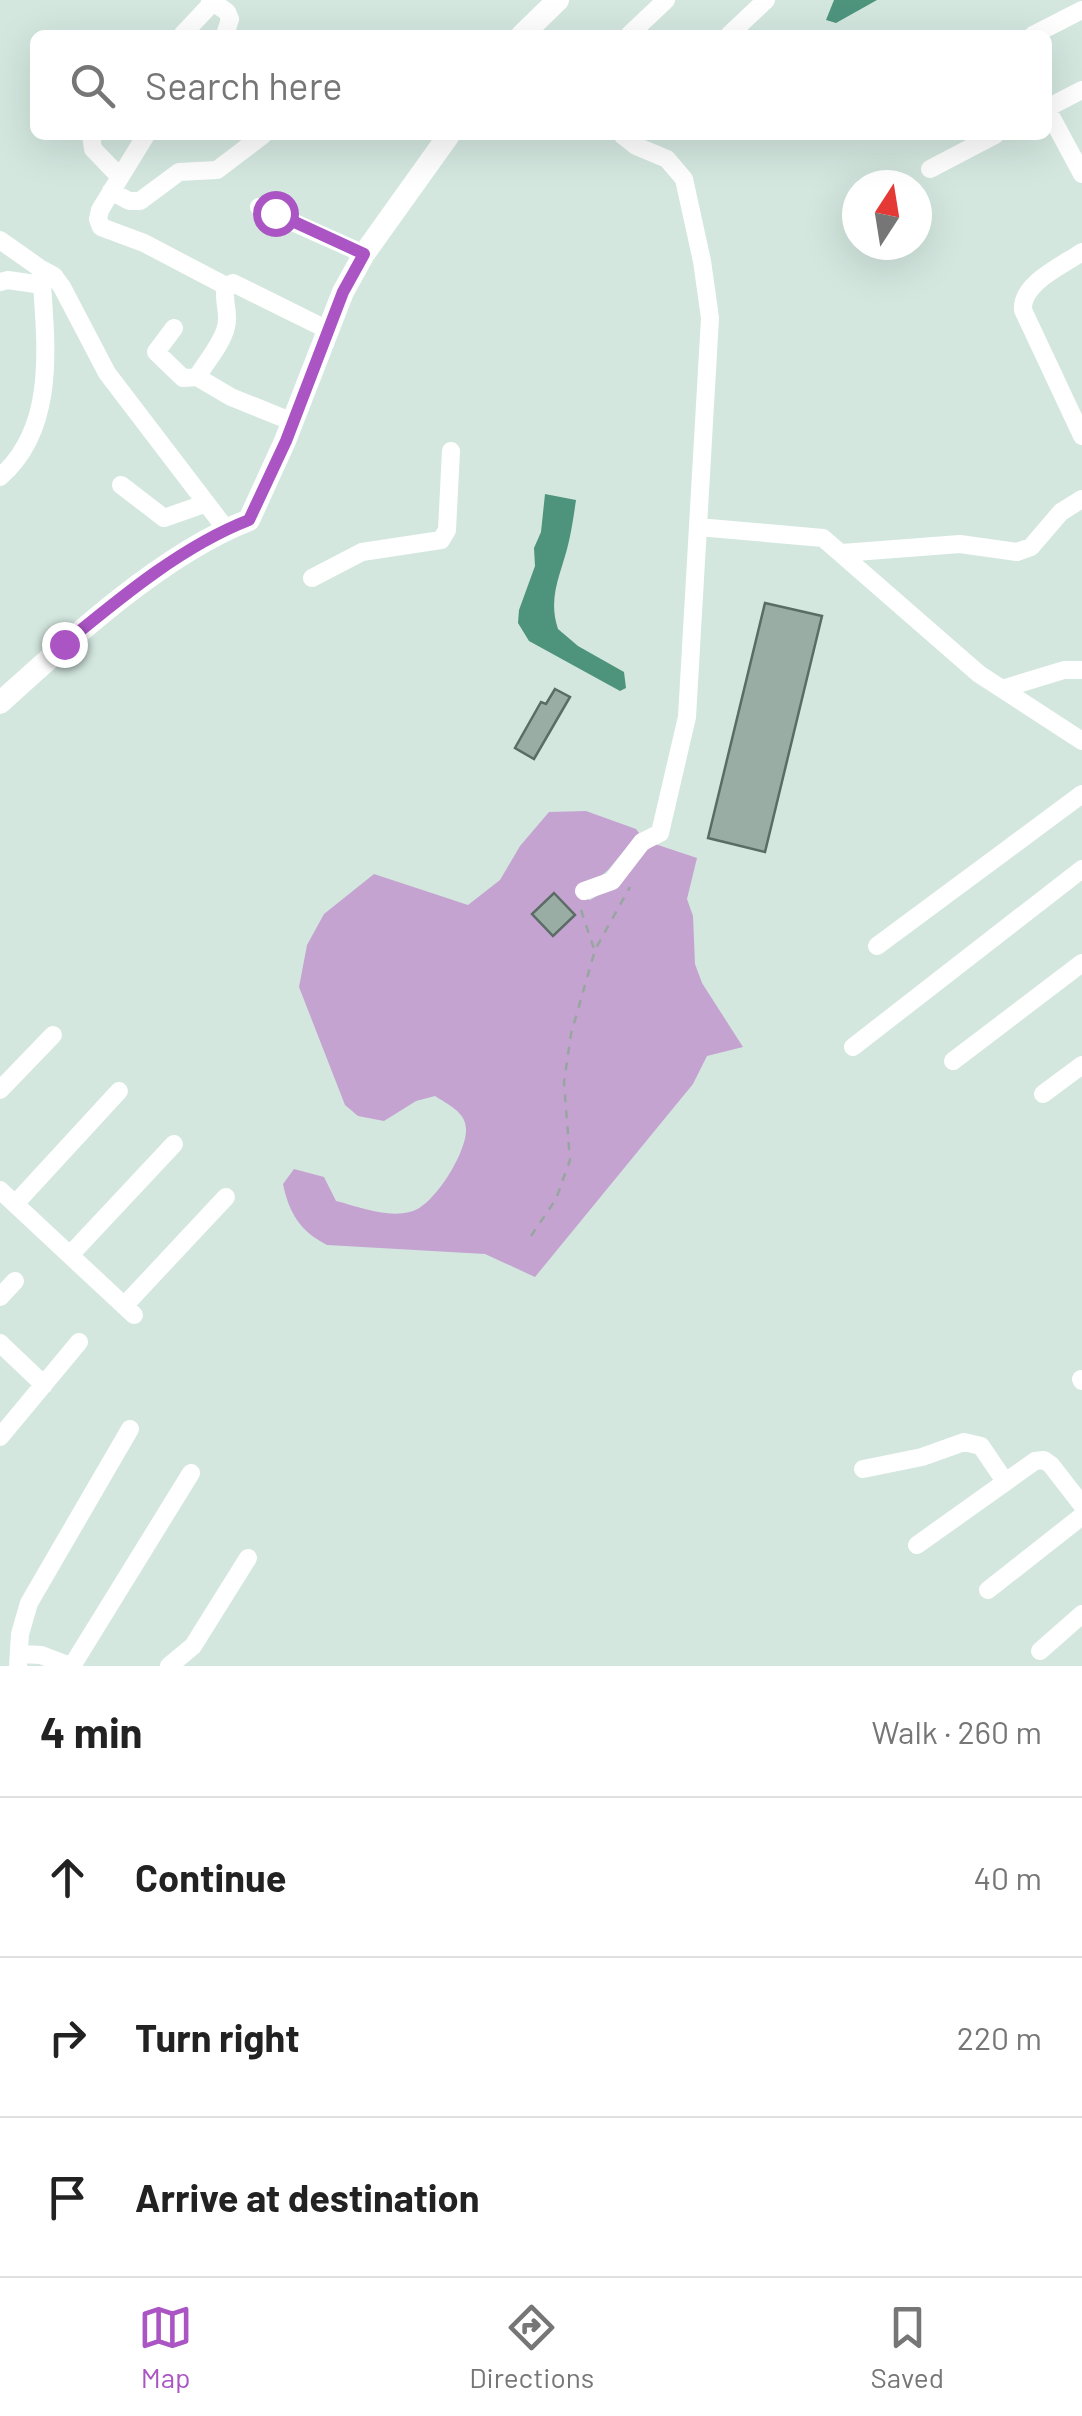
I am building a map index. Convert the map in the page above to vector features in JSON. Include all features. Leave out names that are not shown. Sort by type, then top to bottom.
[{"type":"street","points":[[528,30],[558,0]]},
{"type":"street","points":[[633,30],[666,0]]},
{"type":"street","points":[[734,30],[766,0]]},
{"type":"street","points":[[186,30],[212,1],[230,20],[227,30]]},
{"type":"street","points":[[1043,30],[1082,10]]},
{"type":"street","points":[[1052,106],[1082,90]]},
{"type":"street","points":[[1052,118],[1082,174]]},
{"type":"street","points":[[93,140],[94,150],[129,201],[140,201],[179,172],[217,170],[256,140]]},
{"type":"street","points":[[143,140],[100,210],[101,227],[144,243],[226,286],[240,284],[328,330]]},
{"type":"street","points":[[0,703],[138,586],[226,529],[249,520],[293,422],[343,292],[364,254],[445,140]]},
{"type":"street","points":[[584,891],[612,881],[642,842],[660,832],[687,717],[710,318],[684,179],[667,158],[628,140]]},
{"type":"street","points":[[930,169],[981,140]]},
{"type":"street","points":[[259,207],[364,254]]},
{"type":"street","points":[[0,240],[41,277],[48,368],[43,399],[19,455],[0,478]]},
{"type":"street","points":[[1082,252],[1028,290],[1023,300],[1024,310],[1082,436]]},
{"type":"street","points":[[0,282],[54,276],[107,372],[226,529]]},
{"type":"street","points":[[197,377],[226,330],[226,286]]},
{"type":"street","points":[[174,328],[156,352],[184,378],[197,377],[231,397],[293,422]]},
{"type":"street","points":[[312,578],[362,552],[441,540],[447,530],[451,451]]},
{"type":"street","points":[[121,485],[164,518],[204,504]]},
{"type":"street","points":[[842,553],[960,544],[1017,552],[1031,547],[1061,512],[1082,499]]},
{"type":"street","points":[[698,527],[813,536],[832,544],[965,663],[1082,740]]},
{"type":"street","points":[[1002,689],[1064,670],[1082,670]]},
{"type":"street","points":[[877,946],[1082,794]]},
{"type":"street","points":[[854,1047],[1082,868]]},
{"type":"street","points":[[953,1062],[1082,963]]},
{"type":"street","points":[[0,1090],[53,1035]]},
{"type":"street","points":[[1043,1094],[1082,1065]]},
{"type":"street","points":[[16,1204],[119,1092]]},
{"type":"street","points":[[70,1255],[174,1144]]},
{"type":"street","points":[[0,1190],[129,1310],[226,1197]]},
{"type":"street","points":[[0,1297],[15,1280]]},
{"type":"street","points":[[0,1437],[79,1342]]},
{"type":"street","points":[[0,1343],[44,1385]]},
{"type":"street","points":[[130,1429],[29,1603],[20,1634],[20,1660],[41,1655],[71,1666],[191,1473]]},
{"type":"street","points":[[863,1469],[964,1442],[981,1446],[1004,1480]]},
{"type":"street","points":[[917,1545],[1004,1480],[1035,1462],[1044,1460],[1051,1465],[1082,1505]]},
{"type":"street","points":[[988,1590],[1082,1516]]},
{"type":"street","points":[[169,1666],[193,1646],[248,1558]]},
{"type":"street","points":[[1040,1651],[1082,1614]]},
{"type":"path","points":[[531,1236],[556,1199],[570,1160],[564,1082],[571,1034],[595,950],[631,884],[630,865],[625,861]]},
{"type":"path","points":[[584,891],[581,916],[595,950]]},
{"type":"shaded area","points":[[834,0],[877,0],[836,23],[826,20]]},
{"type":"shaded area","points":[[545,494],[576,500],[555,595],[558,629],[578,646],[624,672],[626,688],[620,691],[529,641],[518,623],[535,566],[534,548],[541,532]]},
{"type":"shaded area","points":[[586,811],[639,833],[608,870],[577,896],[590,900],[600,894],[655,844],[697,858],[687,899],[693,916],[695,964],[702,983],[743,1047],[707,1056],[693,1084],[535,1277],[485,1254],[327,1245],[318,1240],[297,1220],[289,1204],[283,1184],[294,1169],[324,1177],[336,1201],[384,1213],[413,1211],[431,1198],[448,1176],[461,1151],[466,1129],[459,1113],[435,1096],[416,1101],[384,1121],[358,1116],[345,1105],[299,987],[307,945],[324,914],[374,874],[468,905],[500,880],[520,846],[549,812]]},
{"type":"building","points":[[765,603],[822,616],[765,852],[708,838]]},
{"type":"building","points":[[555,689],[570,697],[534,759],[515,748],[541,702],[546,704]]},
{"type":"building","points":[[554,893],[575,915],[553,936],[532,914]]},
{"type":"route","points":[[64,644],[138,586],[226,529],[249,520],[286,441],[343,292],[364,254],[275,213]]}]
